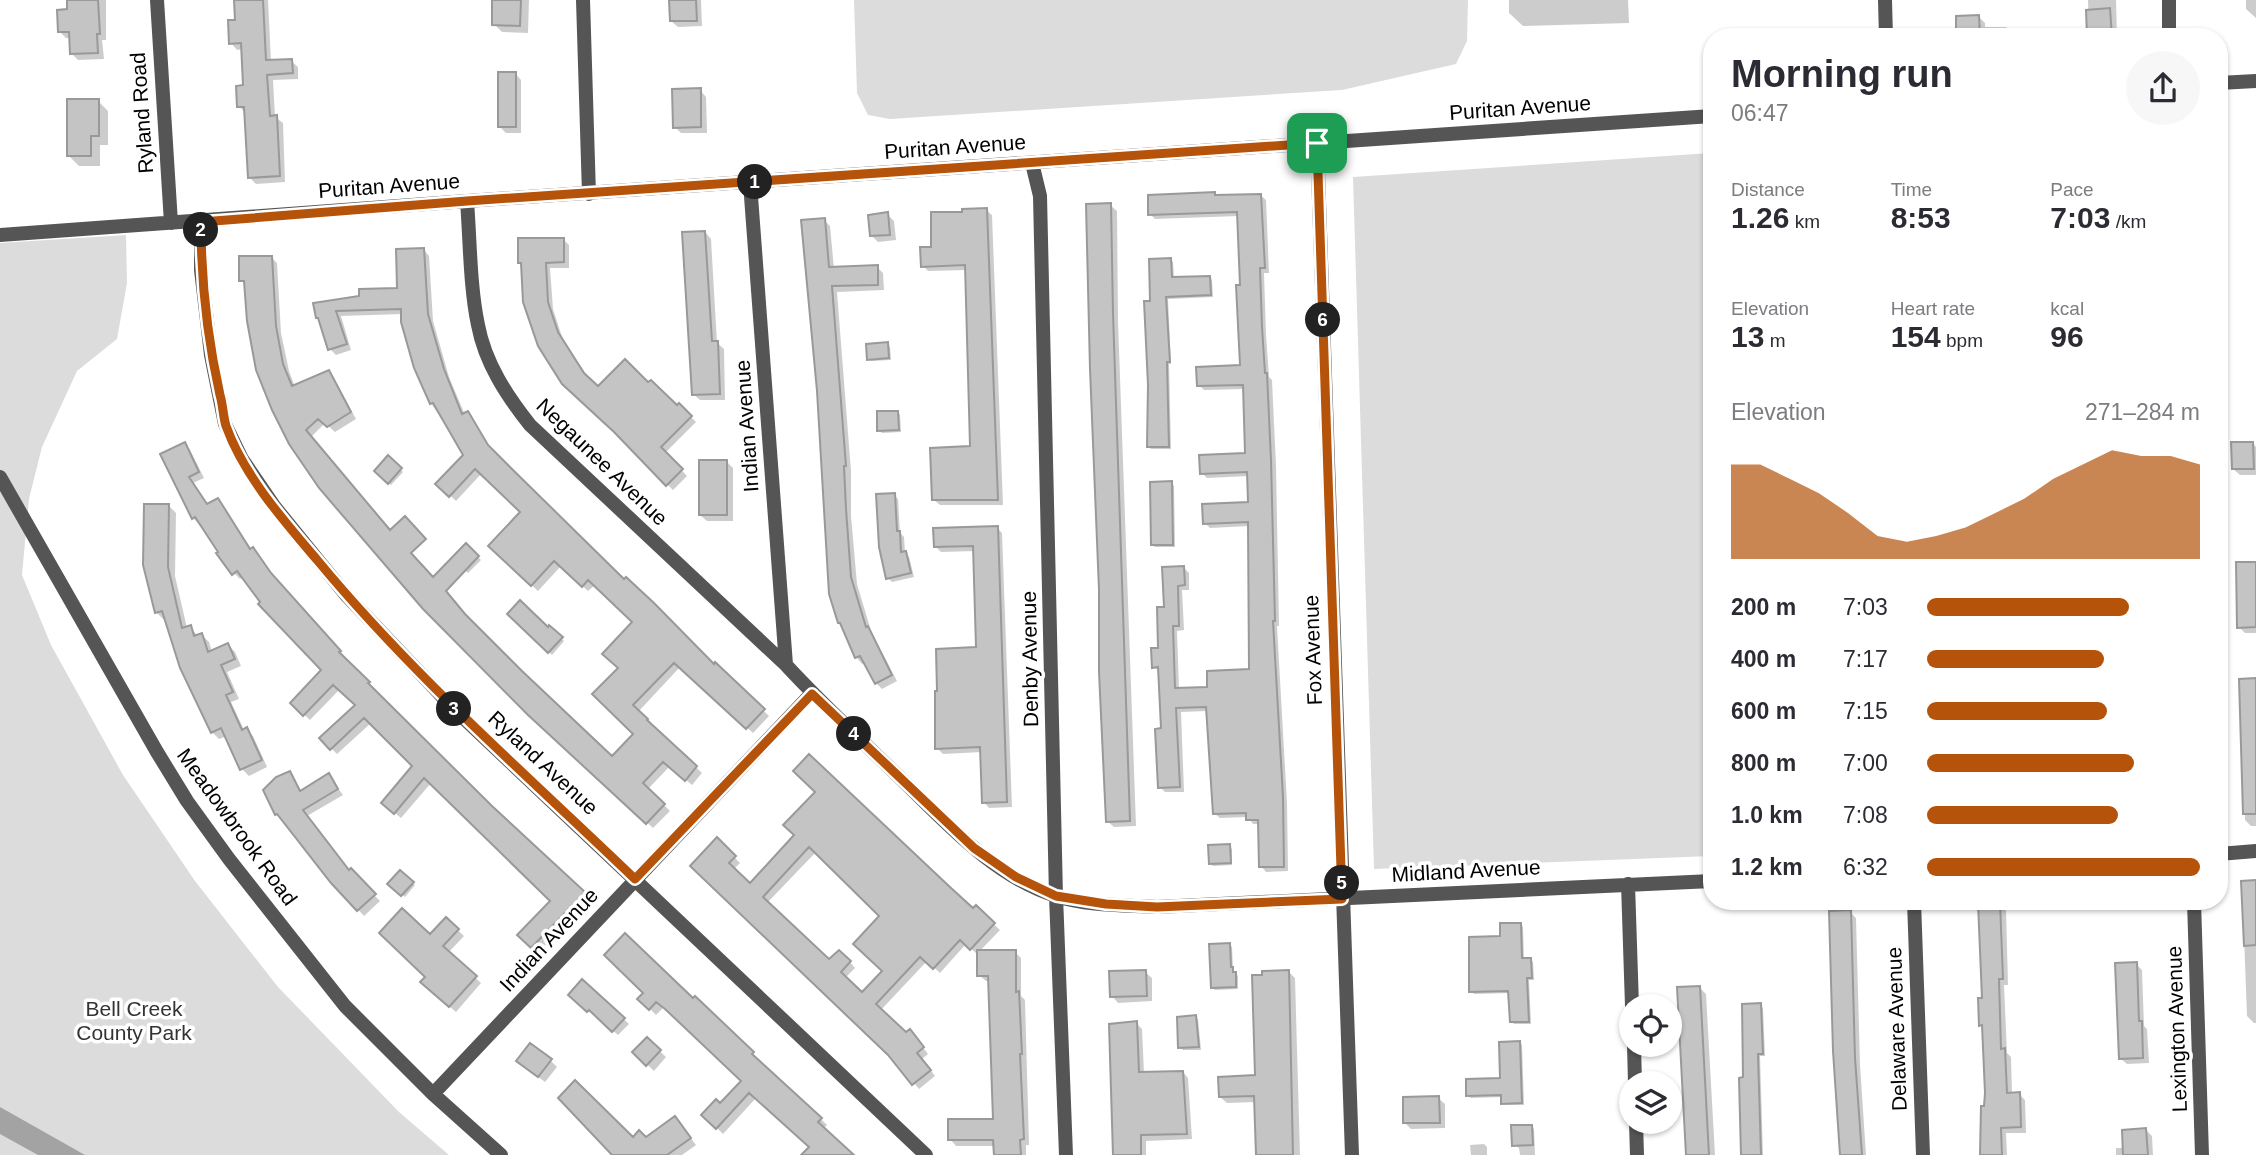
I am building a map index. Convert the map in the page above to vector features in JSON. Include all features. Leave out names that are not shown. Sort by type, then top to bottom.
[{"type":"street","name":"Ryland Road","points":[[157,0],[171,223]]},
{"type":"street","points":[[583,0],[589,194]]},
{"type":"street","points":[[1885,0],[1886,28]]},
{"type":"street","points":[[2169,0],[2169,28]]},
{"type":"street","points":[[2228,83],[2256,81]]},
{"type":"street","name":"Puritan Avenue","points":[[171,223],[1703,117]]},
{"type":"street","name":"Fox Avenue","points":[[1317,143],[1352,1155]]},
{"type":"street","name":"Denby Avenue","points":[[1032,163],[1040,196],[1056,896],[1066,1155]]},
{"type":"street","name":"Indian Avenue","points":[[750,183],[786,665]]},
{"type":"street","name":"Negaunee Avenue","points":[[467,201],[478,325],[492,366],[513,403],[530,425],[786,665],[812,694]]},
{"type":"street","name":"Ryland Avenue","points":[[201,222],[201,270],[211,355],[225,424],[242,459],[302,543],[383,636],[454,709],[926,1155]]},
{"type":"street","points":[[0,235],[171,223]]},
{"type":"street","name":"Meadowbrook Road","points":[[0,477],[187,800],[229,859],[345,1006],[433,1094],[501,1155]]},
{"type":"street","points":[[812,694],[974,848],[1016,877],[1056,896]]},
{"type":"street","name":"Indian Avenue","points":[[433,1094],[812,694]]},
{"type":"street","points":[[2228,853],[2256,851]]},
{"type":"street","name":"Midland Avenue","points":[[1056,896],[1106,904],[1157,907],[1703,881]]},
{"type":"street","points":[[1628,884],[1632,994]]},
{"type":"street","name":"Delaware Avenue","points":[[1914,910],[1923,1155]]},
{"type":"street","name":"Lexington Avenue","points":[[2194,910],[2202,1155]]},
{"type":"street","points":[[1636,1134],[1637,1155]]},
{"type":"green space","points":[[854,0],[1468,0],[1467,41],[1456,64],[1342,90],[890,119],[868,115],[857,93]]},
{"type":"green space","points":[[1703,154],[1703,856],[1374,869],[1353,177]]},
{"type":"green space","name":"Bell Creek County Park","points":[[126,235],[127,283],[117,339],[77,371],[42,447],[29,499],[22,575],[51,645],[123,775],[195,881],[278,987],[399,1112],[449,1155],[0,1155],[0,243]]},
{"type":"shaded area","points":[[0,1107],[85,1155],[38,1155],[0,1134]]},
{"type":"building","points":[[67,0],[98,0],[98,53],[70,54],[69,32],[58,32],[57,10],[67,9]]},
{"type":"building","points":[[234,0],[263,0],[266,60],[292,59],[293,73],[267,75],[270,116],[277,115],[280,176],[248,178],[244,107],[237,107],[236,86],[243,85],[241,43],[229,44],[228,20],[235,20]]},
{"type":"building","points":[[492,0],[521,0],[520,26],[492,25]]},
{"type":"building","points":[[669,0],[696,0],[697,21],[670,21]]},
{"type":"building","points":[[2110,8],[2111,28],[2087,28],[2086,10]]},
{"type":"building","points":[[1979,15],[1980,28],[1956,28],[1956,16]]},
{"type":"building","points":[[498,72],[516,72],[516,127],[498,127]]},
{"type":"building","points":[[701,88],[701,127],[673,128],[672,89]]},
{"type":"building","points":[[67,99],[99,99],[99,136],[91,136],[91,156],[67,156]]},
{"type":"building","points":[[1215,192],[1215,195],[1261,194],[1265,268],[1260,268],[1262,327],[1271,460],[1273,621],[1283,797],[1284,867],[1259,867],[1258,820],[1246,820],[1246,813],[1213,814],[1206,707],[1176,708],[1180,787],[1158,788],[1155,729],[1161,728],[1158,667],[1152,668],[1151,648],[1158,648],[1157,607],[1164,607],[1162,567],[1184,566],[1185,585],[1178,586],[1179,626],[1173,626],[1175,688],[1207,687],[1207,671],[1249,669],[1248,522],[1203,524],[1202,504],[1248,502],[1247,472],[1200,474],[1199,455],[1245,453],[1243,385],[1197,386],[1196,367],[1240,365],[1236,285],[1240,285],[1237,212],[1148,215],[1148,195]]},
{"type":"building","points":[[1111,203],[1130,821],[1106,822],[1099,672],[1099,590],[1086,204]]},
{"type":"building","points":[[987,208],[998,500],[932,500],[930,448],[970,446],[965,265],[921,267],[920,247],[931,247],[931,212],[962,212],[962,209]]},
{"type":"building","points":[[888,212],[890,235],[870,236],[868,215]]},
{"type":"building","points":[[825,218],[829,267],[878,265],[878,285],[832,286],[846,466],[851,577],[866,627],[868,626],[892,675],[875,684],[860,656],[855,658],[838,623],[829,594],[817,391],[801,220]]},
{"type":"building","points":[[705,231],[712,341],[718,341],[720,394],[692,395],[682,232]]},
{"type":"building","points":[[518,238],[564,238],[564,262],[546,263],[548,302],[558,332],[584,373],[598,386],[625,359],[648,382],[651,380],[692,416],[661,447],[683,469],[666,486],[614,432],[562,384],[538,346],[523,302]]},
{"type":"building","points":[[424,248],[428,314],[444,369],[462,414],[468,411],[488,445],[624,579],[626,577],[714,664],[715,662],[765,709],[746,729],[674,663],[633,705],[697,766],[685,781],[663,762],[643,783],[665,804],[646,824],[528,715],[423,609],[319,488],[289,444],[256,370],[247,321],[244,281],[239,281],[239,256],[272,256],[276,326],[283,364],[292,386],[329,370],[351,412],[327,427],[318,419],[306,430],[390,530],[405,516],[426,539],[411,553],[433,577],[466,543],[479,556],[446,591],[522,671],[612,756],[633,734],[592,694],[618,668],[602,654],[632,622],[588,580],[582,587],[554,561],[531,586],[488,546],[520,512],[475,469],[449,497],[435,484],[463,455],[433,403],[430,404],[414,368],[401,322],[401,309],[336,311],[347,344],[328,350],[316,318],[313,303],[359,296],[359,289],[397,288],[396,249]]},
{"type":"building","points":[[1171,258],[1172,277],[1210,276],[1211,295],[1166,297],[1170,362],[1167,362],[1169,447],[1147,447],[1148,385],[1144,301],[1150,301],[1149,259]]},
{"type":"building","points":[[888,342],[889,358],[867,360],[866,344]]},
{"type":"building","points":[[877,411],[898,411],[899,430],[877,431]]},
{"type":"building","points":[[185,442],[199,472],[189,477],[207,504],[218,498],[250,549],[253,547],[271,573],[341,651],[339,652],[492,806],[585,892],[531,948],[517,935],[550,901],[424,778],[394,814],[381,803],[412,766],[364,718],[330,750],[319,738],[355,705],[333,685],[303,716],[290,703],[321,670],[258,604],[260,602],[237,571],[232,575],[195,517],[192,519],[160,454]]},
{"type":"building","points":[[2231,442],[2253,442],[2254,469],[2232,469]]},
{"type":"building","points":[[388,455],[402,468],[388,484],[374,471]]},
{"type":"building","points":[[699,460],[727,460],[727,515],[699,515]]},
{"type":"building","points":[[1172,481],[1173,545],[1151,545],[1150,482]]},
{"type":"building","points":[[895,493],[901,552],[906,551],[911,573],[886,579],[879,547],[876,494]]},
{"type":"building","points":[[144,504],[169,504],[168,567],[182,628],[191,625],[194,636],[202,633],[208,652],[228,643],[235,659],[221,665],[233,692],[226,695],[242,730],[247,727],[262,760],[240,770],[221,728],[211,733],[180,668],[162,611],[155,613],[143,565]]},
{"type":"building","points":[[998,526],[1007,802],[982,803],[980,747],[935,749],[936,649],[976,647],[973,546],[934,547],[933,528]]},
{"type":"building","points":[[2236,562],[2256,562],[2256,627],[2237,628]]},
{"type":"building","points":[[520,600],[548,627],[549,625],[563,637],[548,653],[507,614]]},
{"type":"building","points":[[2256,678],[2256,814],[2243,814],[2239,679]]},
{"type":"building","points":[[809,754],[973,908],[976,905],[995,923],[970,950],[960,940],[933,969],[920,957],[876,1004],[906,1032],[910,1029],[924,1047],[917,1053],[931,1070],[912,1085],[888,1055],[690,866],[717,837],[736,856],[729,863],[750,883],[794,835],[783,825],[815,792],[793,771]],"holes":[[[809,847],[879,916],[853,944],[882,971],[862,992],[841,972],[851,961],[839,950],[829,959],[763,897]]]},
{"type":"building","points":[[290,771],[300,791],[329,773],[338,789],[303,810],[349,870],[351,868],[376,894],[357,911],[331,883],[277,814],[275,815],[263,790],[276,777]]},
{"type":"building","points":[[1230,844],[1231,863],[1209,864],[1208,845]]},
{"type":"building","points":[[400,870],[414,882],[401,896],[387,884]]},
{"type":"building","points":[[2256,880],[2256,945],[2244,946],[2241,881]]},
{"type":"building","points":[[402,908],[430,934],[446,917],[459,929],[443,946],[477,976],[449,1007],[420,982],[425,977],[379,933]]},
{"type":"building","points":[[1851,910],[1855,1058],[1862,1155],[1840,1155],[1833,1051],[1829,911]]},
{"type":"building","points":[[1978,910],[2000,910],[2003,979],[1999,979],[2001,1049],[2005,1048],[2007,1093],[2020,1092],[2021,1127],[2001,1128],[2002,1155],[1980,1155],[1981,1106],[1984,1106],[1985,1093],[1978,998],[1982,998]]},
{"type":"building","points":[[1500,923],[1521,923],[1522,958],[1531,958],[1532,978],[1527,978],[1529,1022],[1510,1022],[1508,991],[1469,992],[1469,937],[1500,936]]},
{"type":"building","points":[[625,933],[754,1052],[752,1054],[822,1118],[818,1122],[854,1155],[801,1155],[809,1147],[749,1093],[716,1129],[701,1115],[716,1099],[720,1103],[741,1081],[665,1009],[656,1002],[649,1010],[637,999],[643,993],[604,955]]},
{"type":"building","points":[[1230,943],[1231,967],[1233,972],[1236,972],[1236,987],[1211,988],[1209,944]]},
{"type":"building","points":[[977,950],[1016,950],[1016,992],[1019,991],[1022,1054],[1024,1139],[1020,1140],[1021,1155],[994,1155],[993,1140],[948,1140],[948,1119],[993,1119],[988,976],[977,976]]},
{"type":"building","points":[[2137,962],[2143,1058],[2119,1059],[2115,963]]},
{"type":"building","points":[[1146,970],[1147,996],[1110,997],[1109,971]]},
{"type":"building","points":[[1289,970],[1293,1155],[1256,1155],[1254,1096],[1219,1097],[1218,1077],[1255,1075],[1252,975],[1262,975],[1262,971]]},
{"type":"building","points":[[582,979],[625,1018],[612,1032],[568,995]]},
{"type":"building","points":[[1700,986],[1709,1155],[1686,1155],[1681,1057],[1682,994],[1677,994],[1677,987]]},
{"type":"building","points":[[1761,1003],[1763,1054],[1758,1054],[1761,1155],[1741,1155],[1739,1078],[1743,1077],[1742,1004]]},
{"type":"building","points":[[1196,1015],[1199,1047],[1178,1048],[1177,1017]]},
{"type":"building","points":[[1137,1021],[1139,1072],[1183,1071],[1187,1134],[1141,1135],[1141,1155],[1113,1155],[1109,1024]]},
{"type":"building","points":[[647,1037],[661,1050],[646,1066],[632,1052]]},
{"type":"building","points":[[1520,1041],[1522,1103],[1501,1104],[1501,1095],[1466,1096],[1466,1079],[1500,1078],[1499,1042]]},
{"type":"building","points":[[530,1043],[552,1059],[538,1077],[516,1061]]},
{"type":"building","points":[[575,1080],[633,1137],[639,1130],[646,1137],[675,1116],[691,1138],[667,1155],[612,1155],[558,1098]]},
{"type":"building","points":[[1439,1096],[1440,1123],[1403,1123],[1403,1097]]},
{"type":"building","points":[[1511,1125],[1532,1125],[1533,1145],[1512,1146]]},
{"type":"building","points":[[2146,1128],[2148,1155],[2123,1155],[2122,1130]]},
{"type":"route","points":[[1317,143],[1342,899],[1157,907],[1106,904],[1056,896],[1016,877],[974,848],[812,694],[635,879],[454,709],[383,636],[302,543],[274,506],[242,459],[225,424],[206,322],[201,270],[201,222],[467,201],[1317,143]]}]
